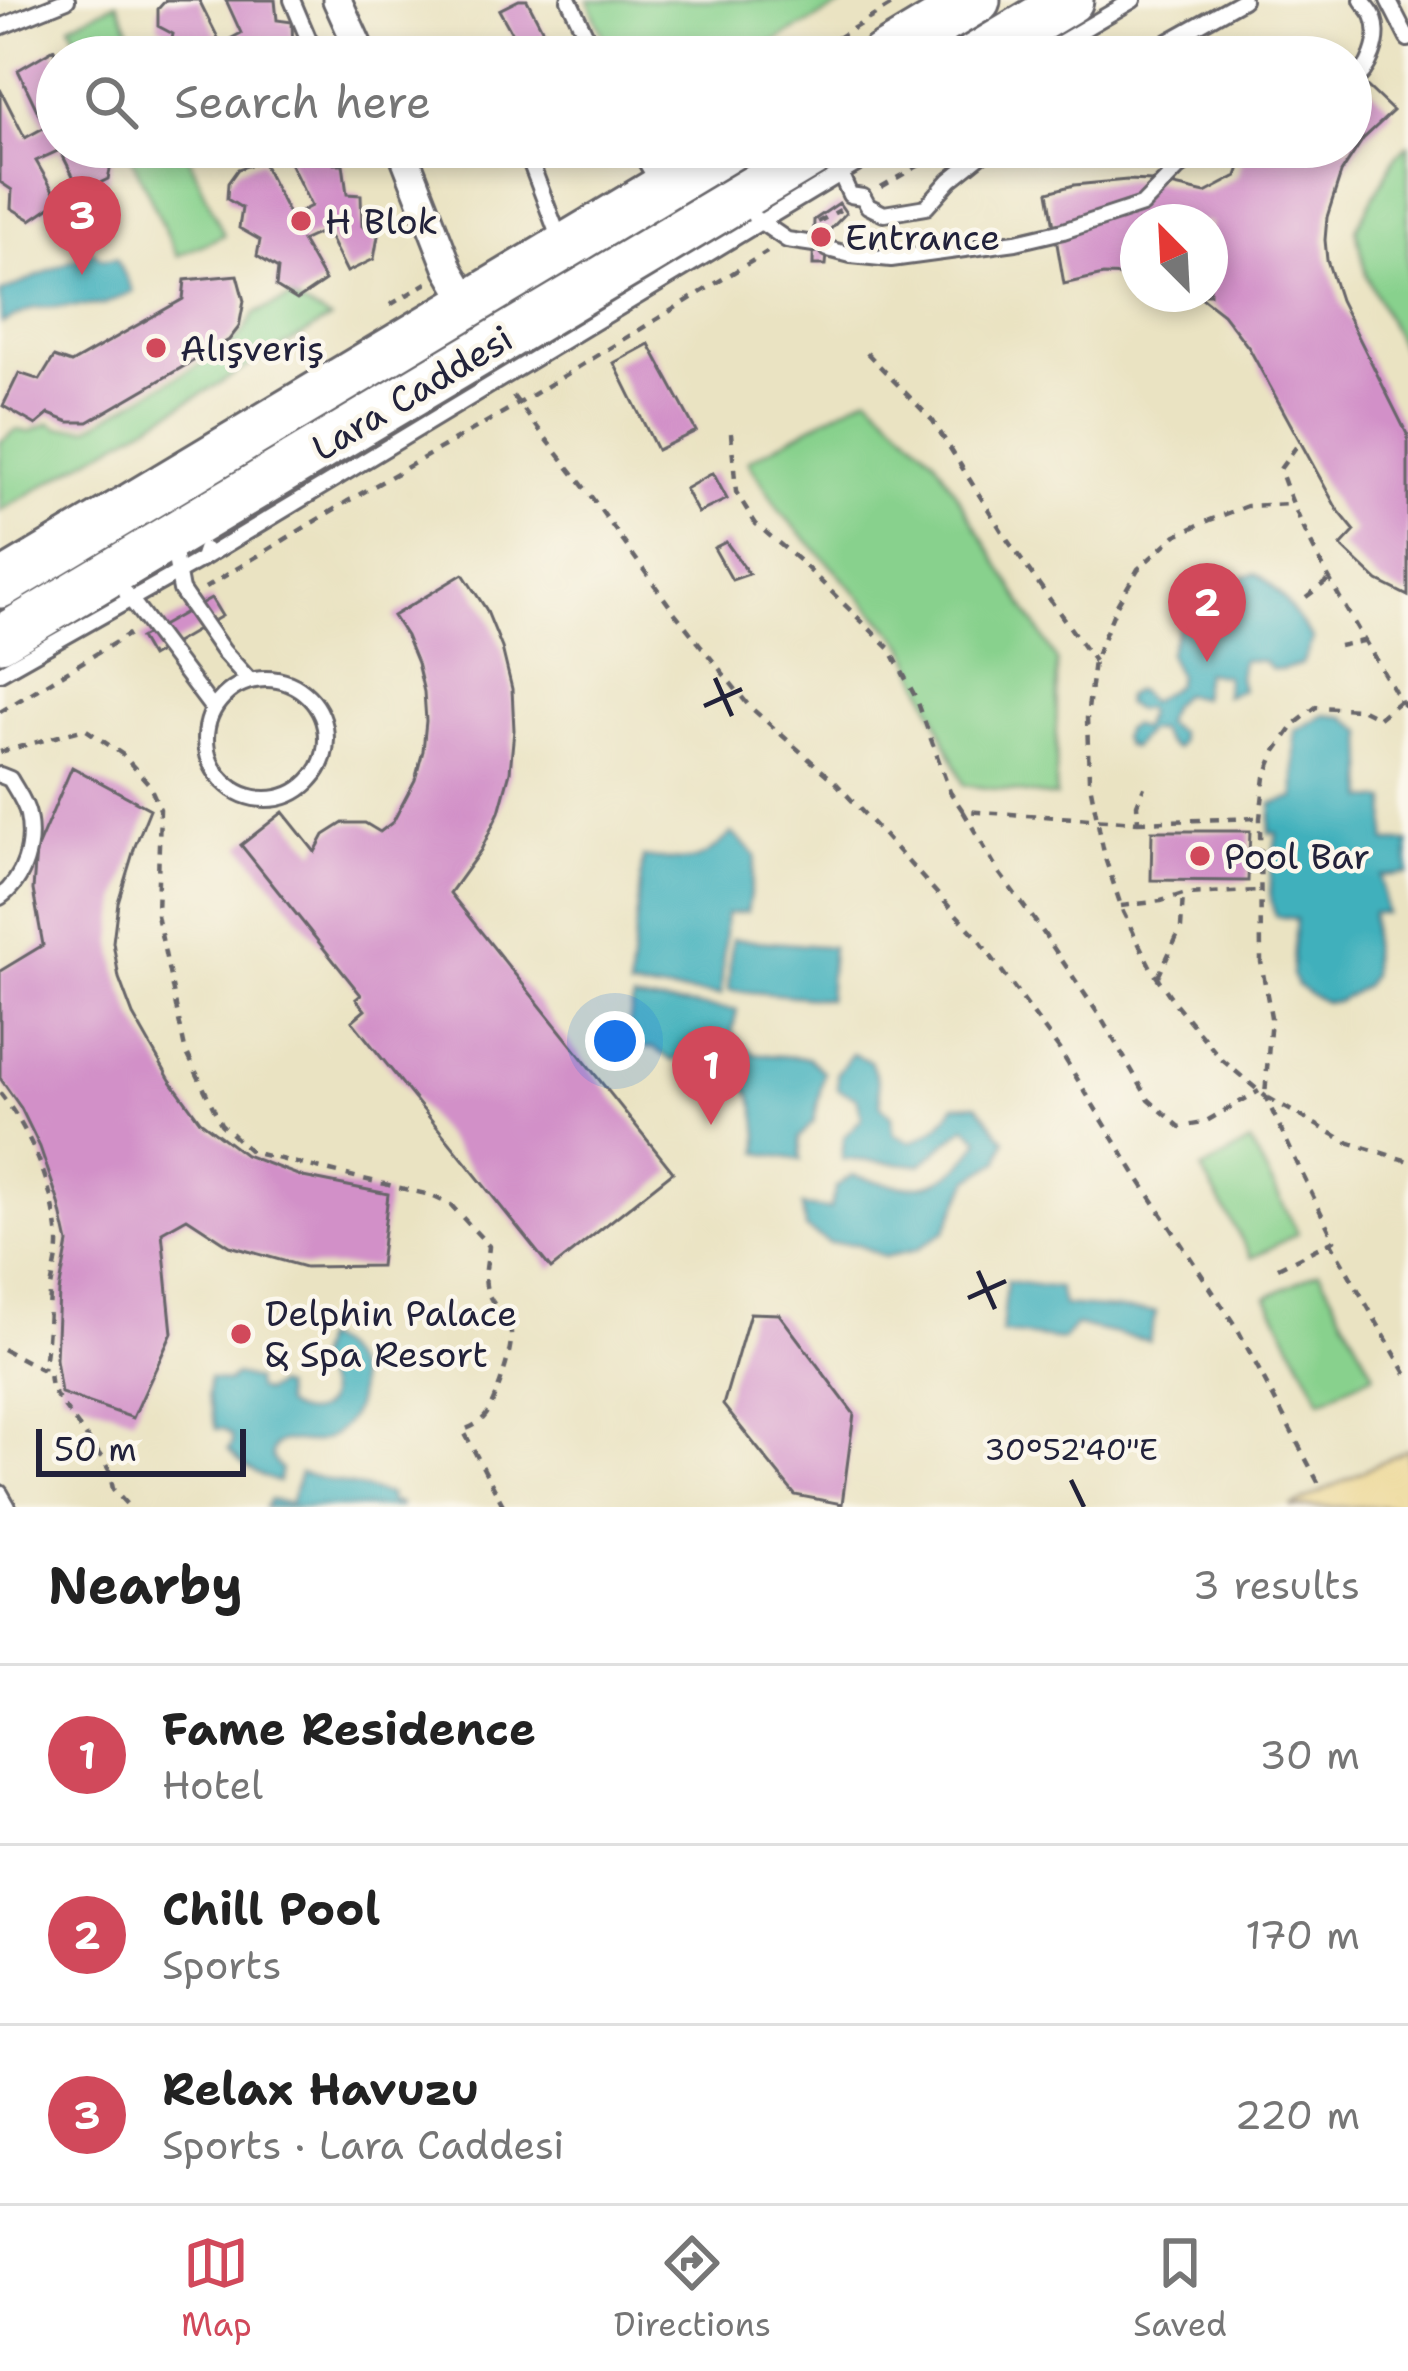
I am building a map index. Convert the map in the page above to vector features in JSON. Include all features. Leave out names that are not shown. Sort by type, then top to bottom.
[{"type":"main road","points":[[917,36],[977,0]]},
{"type":"main road","points":[[1010,36],[1070,0]]},
{"type":"main road","name":"Lara Caddesi","points":[[0,585],[696,168]]},
{"type":"main road","name":"Lara Caddesi","points":[[0,639],[120,586],[746,213],[813,168]]},
{"type":"street","points":[[337,0],[353,36]]},
{"type":"street","points":[[408,168],[449,270],[470,304]]},
{"type":"lane","points":[[0,27],[67,0]]},
{"type":"lane","points":[[292,0],[307,36]]},
{"type":"lane","points":[[569,0],[586,36]]},
{"type":"lane","points":[[1071,36],[1132,0]]},
{"type":"lane","points":[[1179,36],[1244,0]]},
{"type":"lane","points":[[1362,0],[1375,18],[1372,55]]},
{"type":"lane","points":[[1388,0],[1408,39]]},
{"type":"lane","points":[[533,168],[562,248]]},
{"type":"lane","points":[[650,168],[662,188]]},
{"type":"lane","points":[[837,168],[850,195],[862,197],[884,214],[926,207],[965,168]]},
{"type":"lane","points":[[250,681],[181,590],[199,540],[502,380],[746,213],[787,240],[851,256],[891,259],[1063,231],[1142,205],[1178,168]]},
{"type":"lane","points":[[0,673],[120,586],[213,709]]},
{"type":"lane","points":[[274,680],[296,687],[314,702],[324,724],[326,747],[318,769],[302,787],[281,797],[258,799],[236,791],[218,776],[207,755],[206,731],[213,709],[229,691],[250,681],[274,680]]},
{"type":"lane","points":[[0,775],[10,779],[28,811],[29,854],[11,889],[0,897]]},
{"type":"lane","points":[[0,1493],[8,1507]]},
{"type":"path","points":[[841,36],[900,0]]},
{"type":"path","points":[[188,599],[914,168]]},
{"type":"path","points":[[867,353],[933,421],[1008,541],[1094,661]]},
{"type":"path","points":[[502,380],[749,706],[836,783],[976,936],[1059,1049],[1238,1330],[1319,1484]]},
{"type":"path","points":[[731,433],[736,492],[756,524],[890,649],[917,700],[950,792],[1000,874],[1101,1018],[1149,1100],[1180,1127],[1204,1123],[1262,1094]]},
{"type":"path","points":[[1296,448],[1280,469],[1292,504],[1408,708]]},
{"type":"path","points":[[1292,504],[1246,506],[1176,536],[1138,568],[1094,661],[1087,718],[1089,778],[1105,858],[1121,906],[1157,977],[1221,1059],[1262,1094],[1347,1142],[1408,1161]]},
{"type":"path","points":[[1306,597],[1331,578]]},
{"type":"path","points":[[0,712],[149,622]]},
{"type":"path","points":[[1339,646],[1366,641]]},
{"type":"path","points":[[1278,1268],[1334,1240],[1262,1094],[1271,1017],[1261,962],[1260,818],[1265,777],[1295,724],[1316,707],[1361,709],[1379,718],[1400,701]]},
{"type":"path","points":[[0,752],[85,729],[122,754],[149,784],[160,809],[157,915],[180,1027],[185,1049],[221,1124],[251,1152],[430,1195],[452,1205],[489,1246],[488,1295],[508,1322],[512,1339],[488,1413],[463,1430],[504,1507]]},
{"type":"path","points":[[1138,822],[1137,804],[1144,787]]},
{"type":"path","points":[[962,811],[1138,822],[1260,818]]},
{"type":"path","points":[[1121,906],[1183,895],[1260,891]]},
{"type":"path","points":[[1157,977],[1181,928],[1183,895]]},
{"type":"path","points":[[0,1093],[20,1119],[36,1154],[58,1243],[43,1369]]},
{"type":"path","points":[[1330,1241],[1408,1377]]},
{"type":"path","points":[[3,1348],[50,1373],[51,1389],[109,1470],[113,1489],[129,1507]]},
{"type":"green space","points":[[588,0],[851,0],[784,36],[603,36]]},
{"type":"green space","points":[[117,3],[132,36],[75,36],[70,25]]},
{"type":"green space","points":[[1408,145],[1408,361],[1366,275],[1356,229],[1396,156]]},
{"type":"green space","points":[[137,168],[194,168],[224,235],[177,256]]},
{"type":"green space","points":[[291,298],[330,319],[0,511],[0,442],[16,430],[29,432],[50,423],[59,428],[88,428],[228,348],[254,314]]},
{"type":"green space","points":[[868,395],[935,459],[1057,661],[1056,797],[964,785],[905,645],[780,511],[748,461]]},
{"type":"green space","points":[[1250,1142],[1298,1233],[1252,1258],[1202,1170]]},
{"type":"green space","points":[[1319,1271],[1374,1374],[1321,1400],[1267,1297]]},
{"type":"sand","points":[[1408,1449],[1408,1507],[1290,1507]]},
{"type":"water","points":[[93,251],[102,259],[116,258],[133,291],[103,305],[34,308],[2,323],[0,293]]},
{"type":"water","points":[[1256,573],[1279,594],[1313,639],[1302,664],[1282,670],[1271,669],[1263,661],[1242,660],[1242,690],[1225,696],[1226,676],[1205,672],[1201,698],[1182,694],[1170,707],[1164,723],[1178,732],[1180,742],[1175,749],[1158,730],[1148,730],[1132,748],[1125,745],[1124,730],[1131,725],[1141,729],[1147,713],[1125,704],[1126,696],[1138,691],[1150,702],[1176,684],[1178,675],[1168,654],[1182,618],[1197,603],[1194,593],[1199,590],[1204,601]]},
{"type":"water","points":[[1325,715],[1345,717],[1364,732],[1366,799],[1387,800],[1386,842],[1408,842],[1408,874],[1381,876],[1386,913],[1372,913],[1371,975],[1365,985],[1337,1002],[1325,1002],[1297,985],[1292,975],[1296,919],[1276,916],[1270,886],[1277,833],[1269,833],[1272,804],[1295,798],[1295,731]]},
{"type":"water","points":[[732,833],[756,856],[747,912],[726,914],[721,995],[629,989],[643,857],[692,860]]},
{"type":"water","points":[[732,939],[832,947],[828,999],[728,990]]},
{"type":"water","points":[[633,1000],[737,1010],[732,1033],[754,1054],[808,1058],[824,1072],[814,1121],[799,1138],[801,1160],[759,1153],[753,1102],[748,1089],[728,1068],[697,1051],[672,1061],[654,1048],[626,1046]]},
{"type":"water","points":[[852,1054],[870,1061],[881,1106],[891,1116],[894,1134],[911,1142],[936,1128],[954,1105],[977,1104],[1005,1140],[999,1161],[970,1179],[945,1231],[916,1250],[884,1257],[857,1244],[829,1243],[805,1228],[802,1206],[830,1209],[836,1187],[852,1175],[909,1186],[939,1181],[980,1140],[966,1126],[921,1165],[842,1159],[844,1137],[862,1118],[857,1098],[838,1089],[837,1073]]},
{"type":"water","points":[[1007,1281],[1059,1288],[1063,1305],[1156,1312],[1149,1341],[1075,1325],[1063,1340],[1002,1333]]},
{"type":"water","points":[[321,1338],[351,1364],[357,1382],[355,1406],[344,1425],[325,1439],[276,1445],[272,1455],[281,1469],[278,1482],[270,1480],[239,1460],[228,1449],[232,1436],[216,1429],[209,1378],[227,1382],[235,1375],[255,1380],[256,1389],[265,1392],[276,1385],[282,1388],[284,1405],[296,1411],[316,1411],[327,1399],[323,1379],[313,1368]]},
{"type":"water","points":[[300,1473],[390,1495],[388,1501],[400,1507],[265,1507],[270,1500],[290,1503]]},
{"type":"building","points":[[166,0],[199,0],[217,36],[173,36],[158,26],[158,9]]},
{"type":"building","points":[[226,0],[275,0],[277,20],[292,22],[292,36],[236,36],[241,33]]},
{"type":"building","points":[[527,0],[546,36],[513,36],[499,10]]},
{"type":"building","points":[[36,60],[36,108],[18,70]]},
{"type":"building","points":[[0,89],[25,138],[36,132],[36,168],[59,201],[31,220],[11,208],[12,190],[0,182]]},
{"type":"building","points":[[1372,91],[1393,111],[1372,131]]},
{"type":"building","points":[[69,168],[110,168],[108,179],[81,192]]},
{"type":"building","name":"H Blok","points":[[266,168],[290,217],[311,206],[293,168],[344,168],[347,194],[361,195],[362,226],[378,236],[374,259],[347,272],[326,230],[302,241],[325,281],[297,300],[276,287],[278,269],[257,256],[260,240],[239,228],[242,208],[227,199],[228,183],[238,169]]},
{"type":"building","points":[[1240,168],[1344,168],[1327,217],[1327,260],[1340,300],[1408,436],[1408,596],[1378,581],[1341,546],[1355,531],[1337,509],[1249,348],[1220,312],[1228,312],[1228,204],[1120,204],[1120,275],[1064,284],[1048,192],[1127,180],[1205,193],[1237,176]]},
{"type":"building","name":"Entrance","points":[[839,203],[846,213],[829,231],[826,265],[813,265],[814,220]]},
{"type":"building","name":"Alışveriş","points":[[237,275],[244,301],[239,327],[229,340],[88,422],[69,422],[49,414],[36,425],[3,406],[19,373],[40,380],[54,357],[71,363],[183,299],[185,280]]},
{"type":"building","points":[[649,344],[696,431],[657,450],[614,363]]},
{"type":"building","points":[[713,473],[727,499],[698,513],[685,489]]},
{"type":"building","points":[[726,542],[749,574],[732,580],[714,548]]},
{"type":"building","points":[[463,574],[486,609],[502,648],[512,689],[514,730],[510,772],[499,812],[481,850],[450,893],[673,1172],[551,1269],[352,1021],[365,1010],[356,999],[361,995],[241,845],[283,812],[315,852],[324,835],[343,823],[365,823],[380,832],[393,822],[415,780],[426,721],[417,663],[393,616]]},
{"type":"building","points":[[211,598],[222,616],[151,657],[140,638]]},
{"type":"building","points":[[72,767],[150,809],[118,902],[113,942],[119,978],[133,1015],[200,1121],[245,1155],[303,1177],[388,1194],[380,1266],[305,1267],[230,1246],[187,1218],[162,1232],[172,1333],[133,1418],[61,1393],[56,1359],[59,1292],[68,1243],[40,1147],[0,1078],[0,971],[43,945],[33,890],[36,850]]},
{"type":"building","name":"Pool Bar","points":[[1152,831],[1250,831],[1248,881],[1151,880]]},
{"type":"building","points":[[750,1313],[779,1314],[854,1414],[842,1504],[795,1495],[723,1405]]},
{"type":"place","name":"H Blok","points":[[301,221]]},
{"type":"place","name":"Entrance","points":[[821,237]]},
{"type":"place","name":"Relax Havuzu","points":[[82,275]]},
{"type":"place","name":"Alışveriş","points":[[156,348]]},
{"type":"place","name":"Chill Pool","points":[[1207,662]]},
{"type":"place","name":"Pool Bar","points":[[1200,856]]},
{"type":"place","name":"Fame Residence","points":[[711,1125]]},
{"type":"place","name":"Delphin Palace & Spa Resort","points":[[241,1334]]}]
